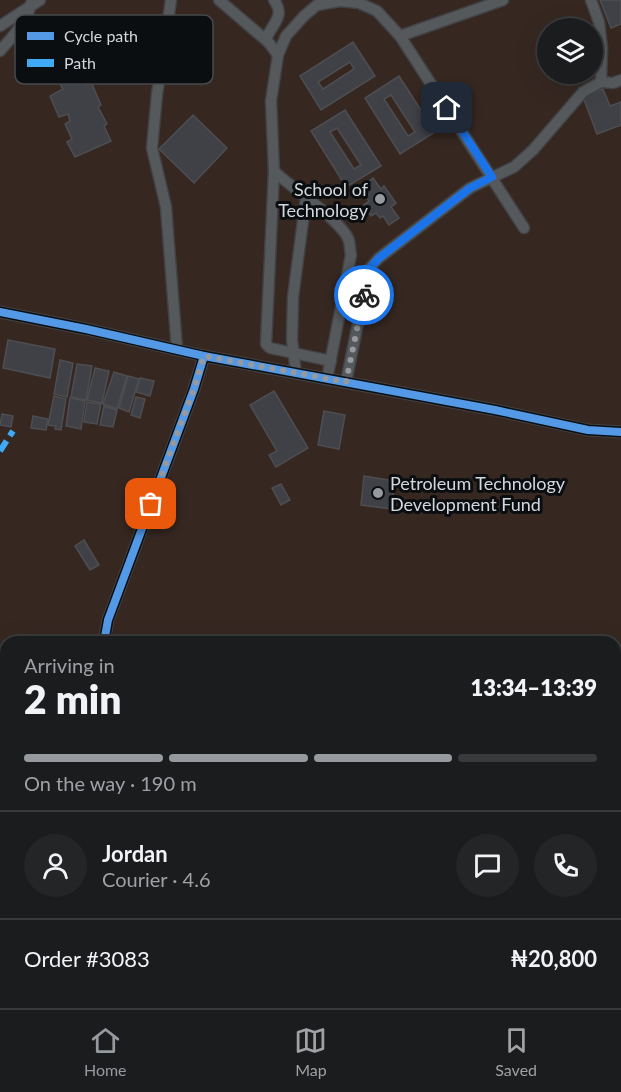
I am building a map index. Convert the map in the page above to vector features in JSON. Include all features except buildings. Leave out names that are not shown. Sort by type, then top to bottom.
[{"type":"street","points":[[169,15],[171,0]]},
{"type":"street","points":[[219,0],[267,41],[278,55]]},
{"type":"street","points":[[267,41],[266,37],[280,13],[279,6],[274,0]]},
{"type":"street","points":[[400,36],[503,0]]},
{"type":"street","points":[[591,0],[598,18]]},
{"type":"street","points":[[331,361],[270,348],[266,344],[274,171],[271,101],[278,55],[286,36],[317,5],[340,1],[359,3],[377,11],[400,36],[524,228]]},
{"type":"street","points":[[16,15],[34,2]]},
{"type":"street","points":[[0,26],[15,15]]},
{"type":"street","points":[[0,51],[15,33]]},
{"type":"street","points":[[603,82],[613,83],[621,80]]},
{"type":"street","points":[[158,84],[152,148],[166,207],[177,349]]},
{"type":"street","points":[[346,382],[369,269],[379,258],[470,188],[514,167],[583,92],[597,84]]},
{"type":"street","points":[[274,171],[340,226],[349,240],[351,255],[327,379]]},
{"type":"street","points":[[296,373],[292,340],[293,297],[306,198]]},
{"type":"street","points":[[0,312],[204,356],[495,410],[588,430],[621,432]]},
{"type":"street","points":[[105,636],[108,620],[194,389],[204,356]]},
{"type":"shaded area","points":[[0,0],[621,0],[621,636],[0,636]]},
{"type":"marked path","points":[[0,451],[13,431]]},
{"type":"cycle path","points":[[0,312],[204,356],[495,410],[588,430],[621,432]]},
{"type":"cycle path","points":[[105,636],[108,620],[194,389],[204,356]]},
{"type":"way so far","points":[[151,504],[204,356],[346,382],[364,295]]},
{"type":"place","name":"School of Technology","points":[[380,199]]},
{"type":"place","name":"Petroleum Technology Development Fund","points":[[378,493]]},
{"type":"route","points":[[364,295],[369,269],[379,258],[470,188],[492,177],[447,108]]}]
